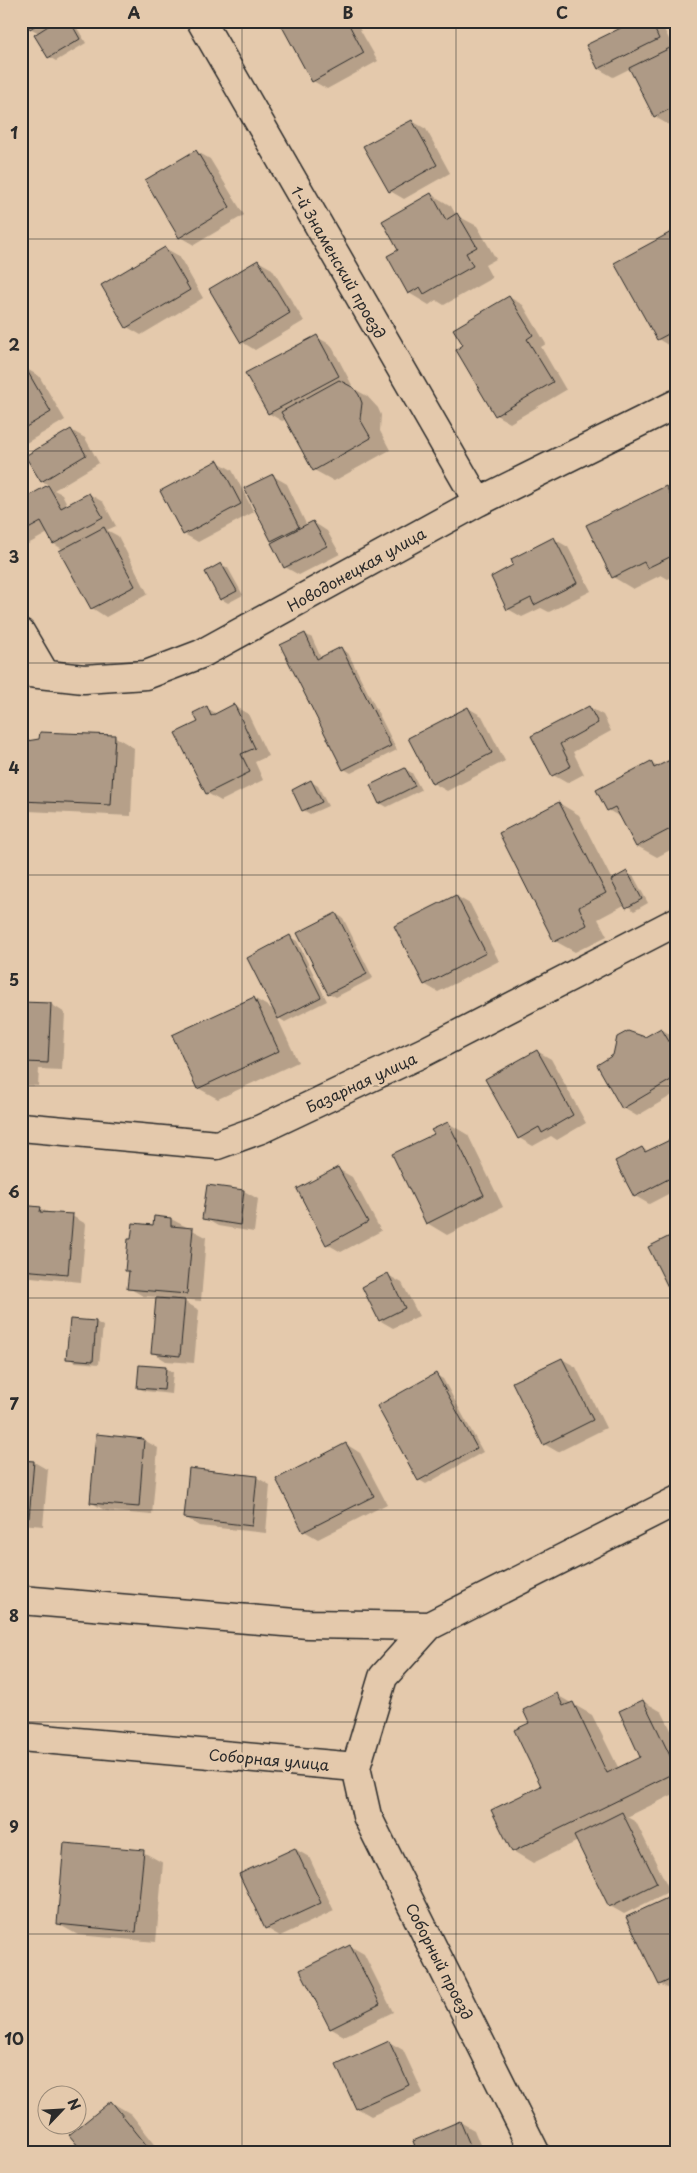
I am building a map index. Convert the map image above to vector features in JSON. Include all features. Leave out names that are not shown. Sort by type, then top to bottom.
[{"type":"street","name":"1-й Знаменский проезд","points":[[201,21],[478,502]]},
{"type":"street","name":"Новодонецкая улица","points":[[33,673],[84,679],[146,675],[201,654],[478,502],[676,404]]},
{"type":"street","points":[[21,633],[33,673]]},
{"type":"street","name":"Базарная улица","points":[[21,1127],[217,1145],[261,1129],[424,1052],[676,922]]},
{"type":"street","points":[[356,1767],[383,1677],[429,1626],[676,1501]]},
{"type":"street","points":[[21,1600],[308,1624],[429,1626]]},
{"type":"street","name":"Соборная улица","points":[[21,1737],[356,1767]]},
{"type":"street","name":"Соборный проезд","points":[[356,1767],[367,1816],[535,2152]]},
{"type":"building","points":[[25,21],[42,21],[30,29]]},
{"type":"building","points":[[56,21],[70,21],[80,39],[48,58],[34,35]]},
{"type":"building","points":[[279,21],[347,21],[364,53],[312,82]]},
{"type":"building","points":[[635,21],[651,21],[659,39],[598,69],[586,45]]},
{"type":"building","points":[[672,47],[676,56],[676,106],[654,117],[629,68]]},
{"type":"building","points":[[412,120],[437,165],[389,192],[363,146]]},
{"type":"building","points":[[196,150],[230,207],[179,238],[145,180]]},
{"type":"building","points":[[431,193],[446,220],[457,213],[477,247],[466,253],[473,266],[424,294],[420,287],[408,294],[387,256],[398,250],[382,221]]},
{"type":"building","points":[[673,231],[676,235],[676,330],[657,340],[614,263]]},
{"type":"building","points":[[165,247],[190,290],[126,328],[101,285]]},
{"type":"building","points":[[258,260],[290,313],[241,343],[209,289]]},
{"type":"building","points":[[509,296],[533,335],[527,339],[553,382],[495,416],[456,350],[463,345],[453,329]]},
{"type":"building","points":[[317,335],[339,376],[268,414],[245,373]]},
{"type":"building","points":[[25,367],[51,412],[21,430],[21,369]]},
{"type":"building","points":[[339,380],[354,388],[359,395],[362,403],[360,419],[371,438],[313,471],[281,412]]},
{"type":"building","points":[[71,429],[86,455],[41,482],[25,456]]},
{"type":"building","points":[[218,460],[241,504],[183,535],[160,491]]},
{"type":"building","points":[[273,474],[299,527],[271,541],[244,488]]},
{"type":"building","points":[[48,485],[61,508],[89,493],[103,517],[53,544],[41,522],[21,533],[21,500]]},
{"type":"building","points":[[666,486],[676,506],[676,554],[647,568],[644,562],[612,578],[586,525]]},
{"type":"building","points":[[313,521],[327,546],[284,568],[271,543]]},
{"type":"building","points":[[104,527],[135,586],[91,609],[59,551]]},
{"type":"building","points":[[554,537],[577,583],[534,605],[531,598],[507,610],[491,577],[513,565],[511,559]]},
{"type":"building","points":[[221,563],[237,591],[220,600],[205,572]]},
{"type":"building","points":[[305,633],[317,659],[341,647],[391,746],[343,770],[280,645]]},
{"type":"building","points":[[234,704],[255,748],[241,754],[250,772],[206,794],[175,733],[198,722],[193,713],[207,706],[211,716]]},
{"type":"building","points":[[589,706],[598,723],[560,744],[571,766],[552,776],[531,736]]},
{"type":"building","points":[[468,707],[492,753],[432,784],[408,738]]},
{"type":"building","points":[[40,732],[115,735],[111,805],[21,801],[21,744],[39,739]]},
{"type":"building","points":[[670,760],[676,771],[676,826],[636,847],[615,807],[607,811],[596,790],[651,761],[654,768]]},
{"type":"building","points":[[405,768],[415,786],[379,804],[370,785]]},
{"type":"building","points":[[311,780],[322,802],[302,811],[292,790]]},
{"type":"building","points":[[559,802],[606,893],[579,907],[587,925],[554,942],[499,833]]},
{"type":"building","points":[[627,871],[642,899],[626,908],[611,880]]},
{"type":"building","points":[[456,895],[486,953],[424,985],[394,926]]},
{"type":"building","points":[[336,913],[367,974],[328,994],[297,933]]},
{"type":"building","points":[[290,935],[321,997],[278,1019],[247,958]]},
{"type":"building","points":[[254,997],[279,1051],[197,1089],[172,1035]]},
{"type":"building","points":[[21,1002],[51,1003],[48,1063],[25,1062],[24,1079],[21,1079]]},
{"type":"building","points":[[661,1028],[676,1053],[676,1077],[622,1109],[597,1065],[613,1055],[617,1037],[628,1031],[645,1037]]},
{"type":"building","points":[[537,1050],[573,1115],[542,1133],[539,1127],[518,1139],[485,1079]]},
{"type":"building","points":[[448,1122],[484,1195],[426,1224],[392,1154],[434,1134],[431,1130]]},
{"type":"building","points":[[676,1137],[676,1175],[634,1197],[615,1161],[642,1147],[645,1152]]},
{"type":"building","points":[[338,1167],[368,1222],[326,1245],[297,1189]]},
{"type":"building","points":[[207,1185],[244,1190],[240,1225],[202,1219]]},
{"type":"building","points":[[21,1205],[41,1207],[40,1212],[73,1214],[68,1274],[21,1270]]},
{"type":"building","points":[[154,1216],[171,1218],[171,1226],[193,1228],[187,1294],[127,1289],[129,1271],[125,1271],[128,1239],[131,1239],[133,1223],[153,1225]]},
{"type":"building","points":[[676,1233],[676,1303],[648,1247]]},
{"type":"building","points":[[388,1273],[405,1308],[379,1321],[362,1287]]},
{"type":"building","points":[[156,1298],[185,1300],[180,1356],[151,1353]]},
{"type":"building","points":[[70,1319],[96,1321],[93,1361],[66,1359]]},
{"type":"building","points":[[562,1358],[593,1420],[543,1445],[512,1382]]},
{"type":"building","points":[[139,1365],[166,1367],[164,1390],[137,1388]]},
{"type":"building","points":[[436,1373],[477,1448],[418,1481],[377,1406]]},
{"type":"building","points":[[96,1434],[144,1439],[139,1507],[90,1503]]},
{"type":"building","points":[[346,1443],[374,1496],[303,1532],[276,1479]]},
{"type":"building","points":[[21,1460],[34,1461],[29,1518],[21,1518]]},
{"type":"building","points":[[189,1468],[257,1476],[252,1526],[184,1518]]},
{"type":"building","points":[[557,1693],[563,1706],[573,1702],[607,1773],[640,1757],[619,1711],[643,1700],[676,1768],[676,1772],[512,1852],[491,1810],[541,1786],[514,1730],[529,1723],[523,1710]]},
{"type":"building","points":[[622,1812],[657,1883],[609,1907],[574,1836]]},
{"type":"building","points":[[64,1843],[144,1850],[136,1932],[57,1924]]},
{"type":"building","points":[[295,1848],[321,1903],[265,1929],[239,1874]]},
{"type":"building","points":[[676,1894],[676,1977],[659,1985],[626,1917]]},
{"type":"building","points":[[350,1945],[380,2004],[330,2029],[300,1970]]},
{"type":"building","points":[[389,2041],[409,2085],[356,2109],[336,2065]]},
{"type":"building","points":[[111,2101],[152,2152],[83,2152],[70,2136],[88,2136],[88,2120]]},
{"type":"building","points":[[460,2121],[473,2152],[417,2152],[413,2141]]}]
